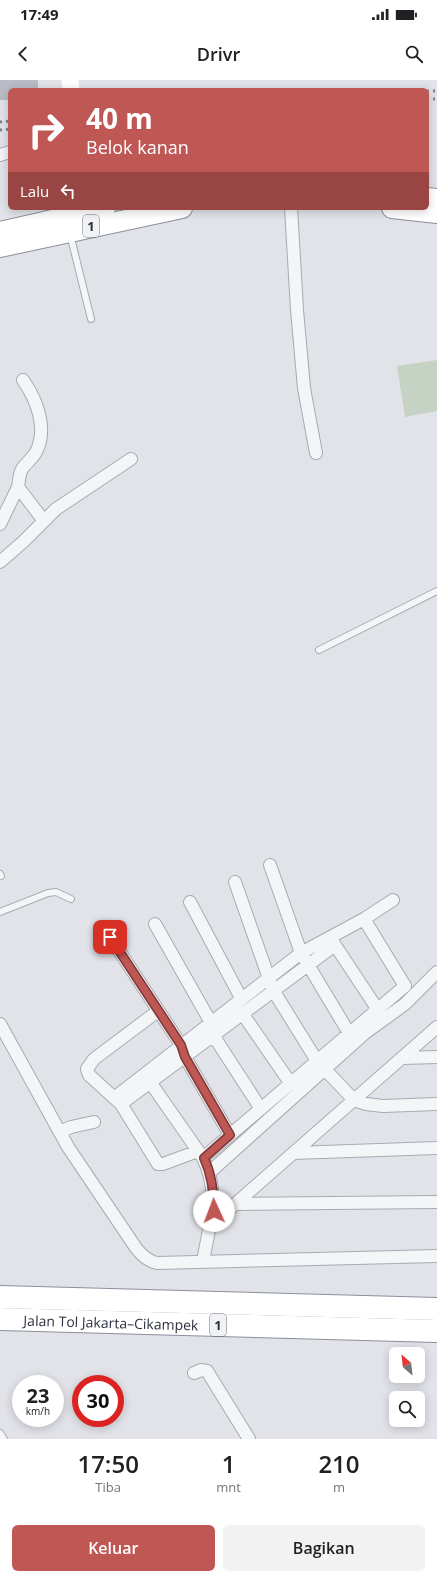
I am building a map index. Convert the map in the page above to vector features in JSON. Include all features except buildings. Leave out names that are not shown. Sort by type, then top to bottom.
[{"type":"highway","name":"1","points":[[0,232],[92,210]]},
{"type":"highway","name":"1","points":[[0,247],[68,231],[172,210]]},
{"type":"highway","points":[[410,210],[437,213]]},
{"type":"highway","name":"Jalan Tol Jakarta–Cikampek","points":[[0,1297],[437,1309]]},
{"type":"highway","name":"Jalan Tol Jakarta–Cikampek","points":[[0,1319],[437,1331]]},
{"type":"street","points":[[291,210],[297,310],[304,388],[316,453]]},
{"type":"street","points":[[0,524],[18,487],[22,469],[36,451],[41,437],[41,424],[36,400],[23,380]]},
{"type":"street","points":[[0,562],[56,509],[131,459]]},
{"type":"street","points":[[18,487],[44,522]]},
{"type":"street","points":[[270,865],[301,953],[349,1034]]},
{"type":"street","points":[[235,882],[270,976],[273,990],[321,1065],[354,1100],[366,1104],[383,1106],[437,1104]]},
{"type":"street","points":[[118,1101],[183,1051],[242,1013],[307,965],[332,941],[393,900]]},
{"type":"street","points":[[190,902],[241,998]]},
{"type":"street","points":[[158,1010],[94,1059],[87,1069],[89,1075],[118,1101],[158,1164],[163,1164],[201,1155],[230,1135],[291,1084],[321,1065],[365,1033],[405,986],[364,919]]},
{"type":"street","points":[[155,924],[214,1030],[261,1109]]},
{"type":"street","points":[[110,937],[183,1051],[230,1135]]},
{"type":"street","points":[[214,1030],[241,998],[270,976],[301,953],[332,941]]},
{"type":"street","points":[[332,941],[380,1014]]},
{"type":"street","points":[[210,1172],[254,1133],[321,1065],[349,1034],[380,1014],[405,1004],[437,972]]},
{"type":"street","points":[[242,1013],[291,1084]]},
{"type":"street","points":[[0,1024],[60,1132],[136,1248],[144,1257],[157,1263],[437,1256]]},
{"type":"street","points":[[209,1227],[437,1028]]},
{"type":"street","points":[[118,1101],[150,1082],[183,1051]]},
{"type":"street","points":[[402,1058],[437,1058]]},
{"type":"street","points":[[150,1082],[201,1155],[210,1172],[214,1211],[209,1227],[203,1262]]},
{"type":"street","points":[[60,1132],[77,1125],[94,1122]]},
{"type":"street","points":[[246,1122],[254,1133]]},
{"type":"street","points":[[293,1153],[437,1148]]},
{"type":"street","points":[[235,1204],[437,1202]]},
{"type":"street","points":[[194,1373],[201,1370],[207,1372],[249,1439]]},
{"type":"lane","points":[[68,231],[74,247],[91,319]]},
{"type":"lane","points":[[319,650],[437,591]]},
{"type":"lane","points":[[0,912],[48,893],[56,892],[70,899]]},
{"type":"lane","points":[[0,1433],[4,1439]]},
{"type":"green space","points":[[437,360],[437,411],[405,417],[397,366]]},
{"type":"railway","points":[[429,91],[437,91]]},
{"type":"railway","points":[[429,99],[437,99]]},
{"type":"railway","points":[[0,122],[8,121]]},
{"type":"railway","points":[[0,130],[8,129]]},
{"type":"route","points":[[110,937],[181,1045],[185,1057],[230,1135],[204,1158],[210,1172],[214,1211]]}]
